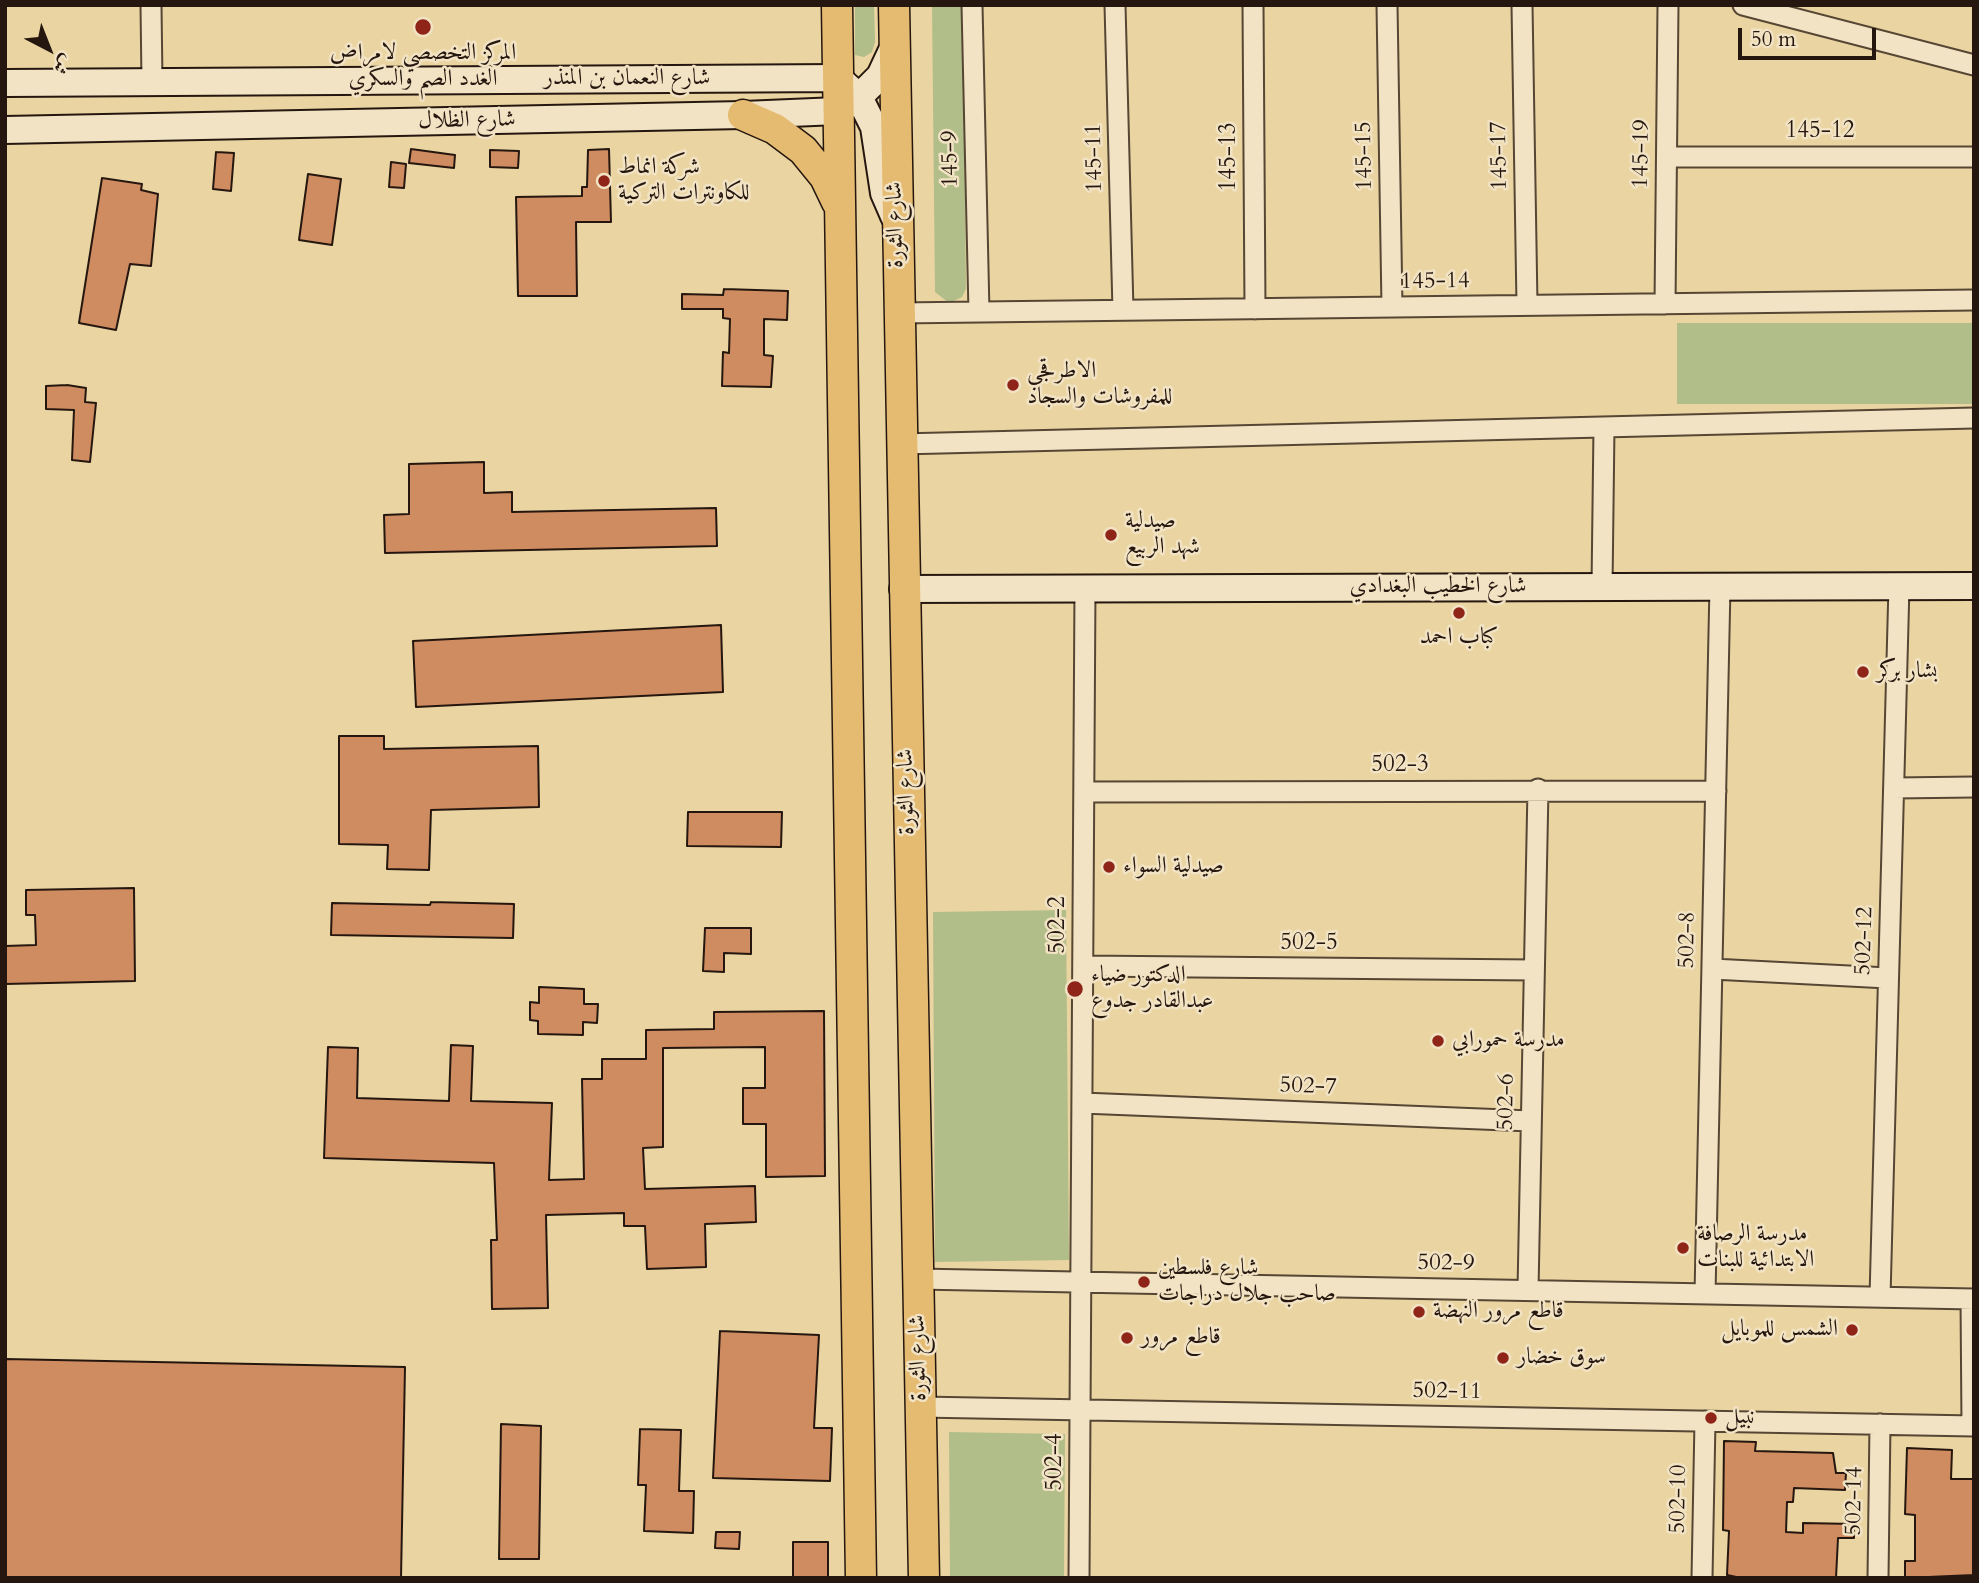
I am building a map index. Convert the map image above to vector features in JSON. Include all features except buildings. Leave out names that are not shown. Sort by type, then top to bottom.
[{"type":"main road","points":[[837,5],[845,95],[839,208],[860,1578]]},
{"type":"main road","name":"شارع الثورة","points":[[894,5],[900,444],[924,1578]]},
{"type":"main road","points":[[743,116],[775,129],[803,150],[825,177],[839,208]]},
{"type":"street","points":[[151,5],[152,127]]},
{"type":"street","name":"145-9","points":[[972,5],[979,312]]},
{"type":"street","name":"145-11","points":[[1115,5],[1123,310]]},
{"type":"street","name":"145-13","points":[[1254,5],[1255,309]]},
{"type":"street","name":"145-15","points":[[1387,5],[1392,307]]},
{"type":"street","name":"145-17","points":[[1522,5],[1527,305]]},
{"type":"street","name":"145-19","points":[[1665,303],[1668,5]]},
{"type":"street","points":[[1743,5],[1974,65]]},
{"type":"street","points":[[895,44],[880,76],[845,95],[874,127],[884,193],[896,221]]},
{"type":"street","name":"شارع النعمان بن المنذر","points":[[5,83],[152,82],[845,95]]},
{"type":"street","name":"شارع الظلال","points":[[5,130],[743,116],[845,95]]},
{"type":"street","name":"145-12","points":[[1667,157],[1974,157]]},
{"type":"street","name":"145-14","points":[[898,313],[1974,300]]},
{"type":"street","points":[[900,444],[1974,418]]},
{"type":"street","points":[[1602,587],[1604,427]]},
{"type":"street","name":"502-8","points":[[1705,1294],[1720,586]]},
{"type":"street","name":"502-12","points":[[1880,1297],[1899,586]]},
{"type":"street","name":"شارع الخطيب البغدادي","points":[[903,589],[1974,586]]},
{"type":"street","name":"502-2","points":[[1081,1347],[1085,588]]},
{"type":"street","points":[[1894,788],[1974,788]]},
{"type":"street","name":"502-6","points":[[1528,1290],[1538,789]]},
{"type":"street","name":"502-3","points":[[1084,792],[1716,790]]},
{"type":"street","name":"502-5","points":[[1083,967],[1534,970]]},
{"type":"street","points":[[1712,969],[1888,978]]},
{"type":"street","name":"502-7","points":[[1083,1103],[1531,1121]]},
{"type":"street","name":"502-9","points":[[917,1279],[1972,1299]]},
{"type":"street","points":[[1972,1299],[1973,1426]]},
{"type":"street","name":"502-4","points":[[1079,1578],[1081,1347]]},
{"type":"street","name":"502-11","points":[[920,1407],[1973,1426]]},
{"type":"street","name":"502-10","points":[[1702,1578],[1705,1421]]},
{"type":"street","name":"502-14","points":[[1878,1578],[1880,1424]]},
{"type":"green space","points":[[855,5],[874,5],[875,42],[872,52],[864,57],[855,55]]},
{"type":"green space","points":[[932,5],[963,5],[966,289],[962,297],[949,303],[935,292]]},
{"type":"green space","points":[[1677,323],[1974,323],[1974,404],[1677,404]]},
{"type":"green space","points":[[1066,910],[1069,1260],[935,1262],[933,912]]},
{"type":"green space","points":[[949,1432],[1065,1434],[1064,1578],[950,1578]]},
{"type":"place","name":"المركز التخصصي لامراض الغدد الصم والسكري","points":[[423,27]]},
{"type":"place","name":"شركة انماط للكاونترات التركية","points":[[604,181]]},
{"type":"place","name":"الاطرقجي للمفروشات والسجاد","points":[[1013,385]]},
{"type":"place","name":"صيدلية شهد الربيع","points":[[1111,535]]},
{"type":"place","name":"كباب احمد","points":[[1459,613]]},
{"type":"place","name":"بشار بركر","points":[[1863,672]]},
{"type":"place","name":"صيدلية السواء","points":[[1109,867]]},
{"type":"place","name":"الدكتور ضياء عبدالقادر جدوع","points":[[1075,989]]},
{"type":"place","name":"مدرسة حمورابي","points":[[1438,1041]]},
{"type":"place","name":"مدرسة الرصافة الابتدائية للبنات","points":[[1683,1248]]},
{"type":"place","name":"شارع فلسطين صاحب جلال دراجات","points":[[1144,1282]]},
{"type":"place","name":"قاطع مرور النهضة","points":[[1419,1312]]},
{"type":"place","name":"الشمس للموبايل","points":[[1852,1330]]},
{"type":"place","name":"قاطع مرور","points":[[1127,1338]]},
{"type":"place","name":"سوق خضار","points":[[1503,1358]]},
{"type":"place","name":"نبيل","points":[[1711,1418]]}]
